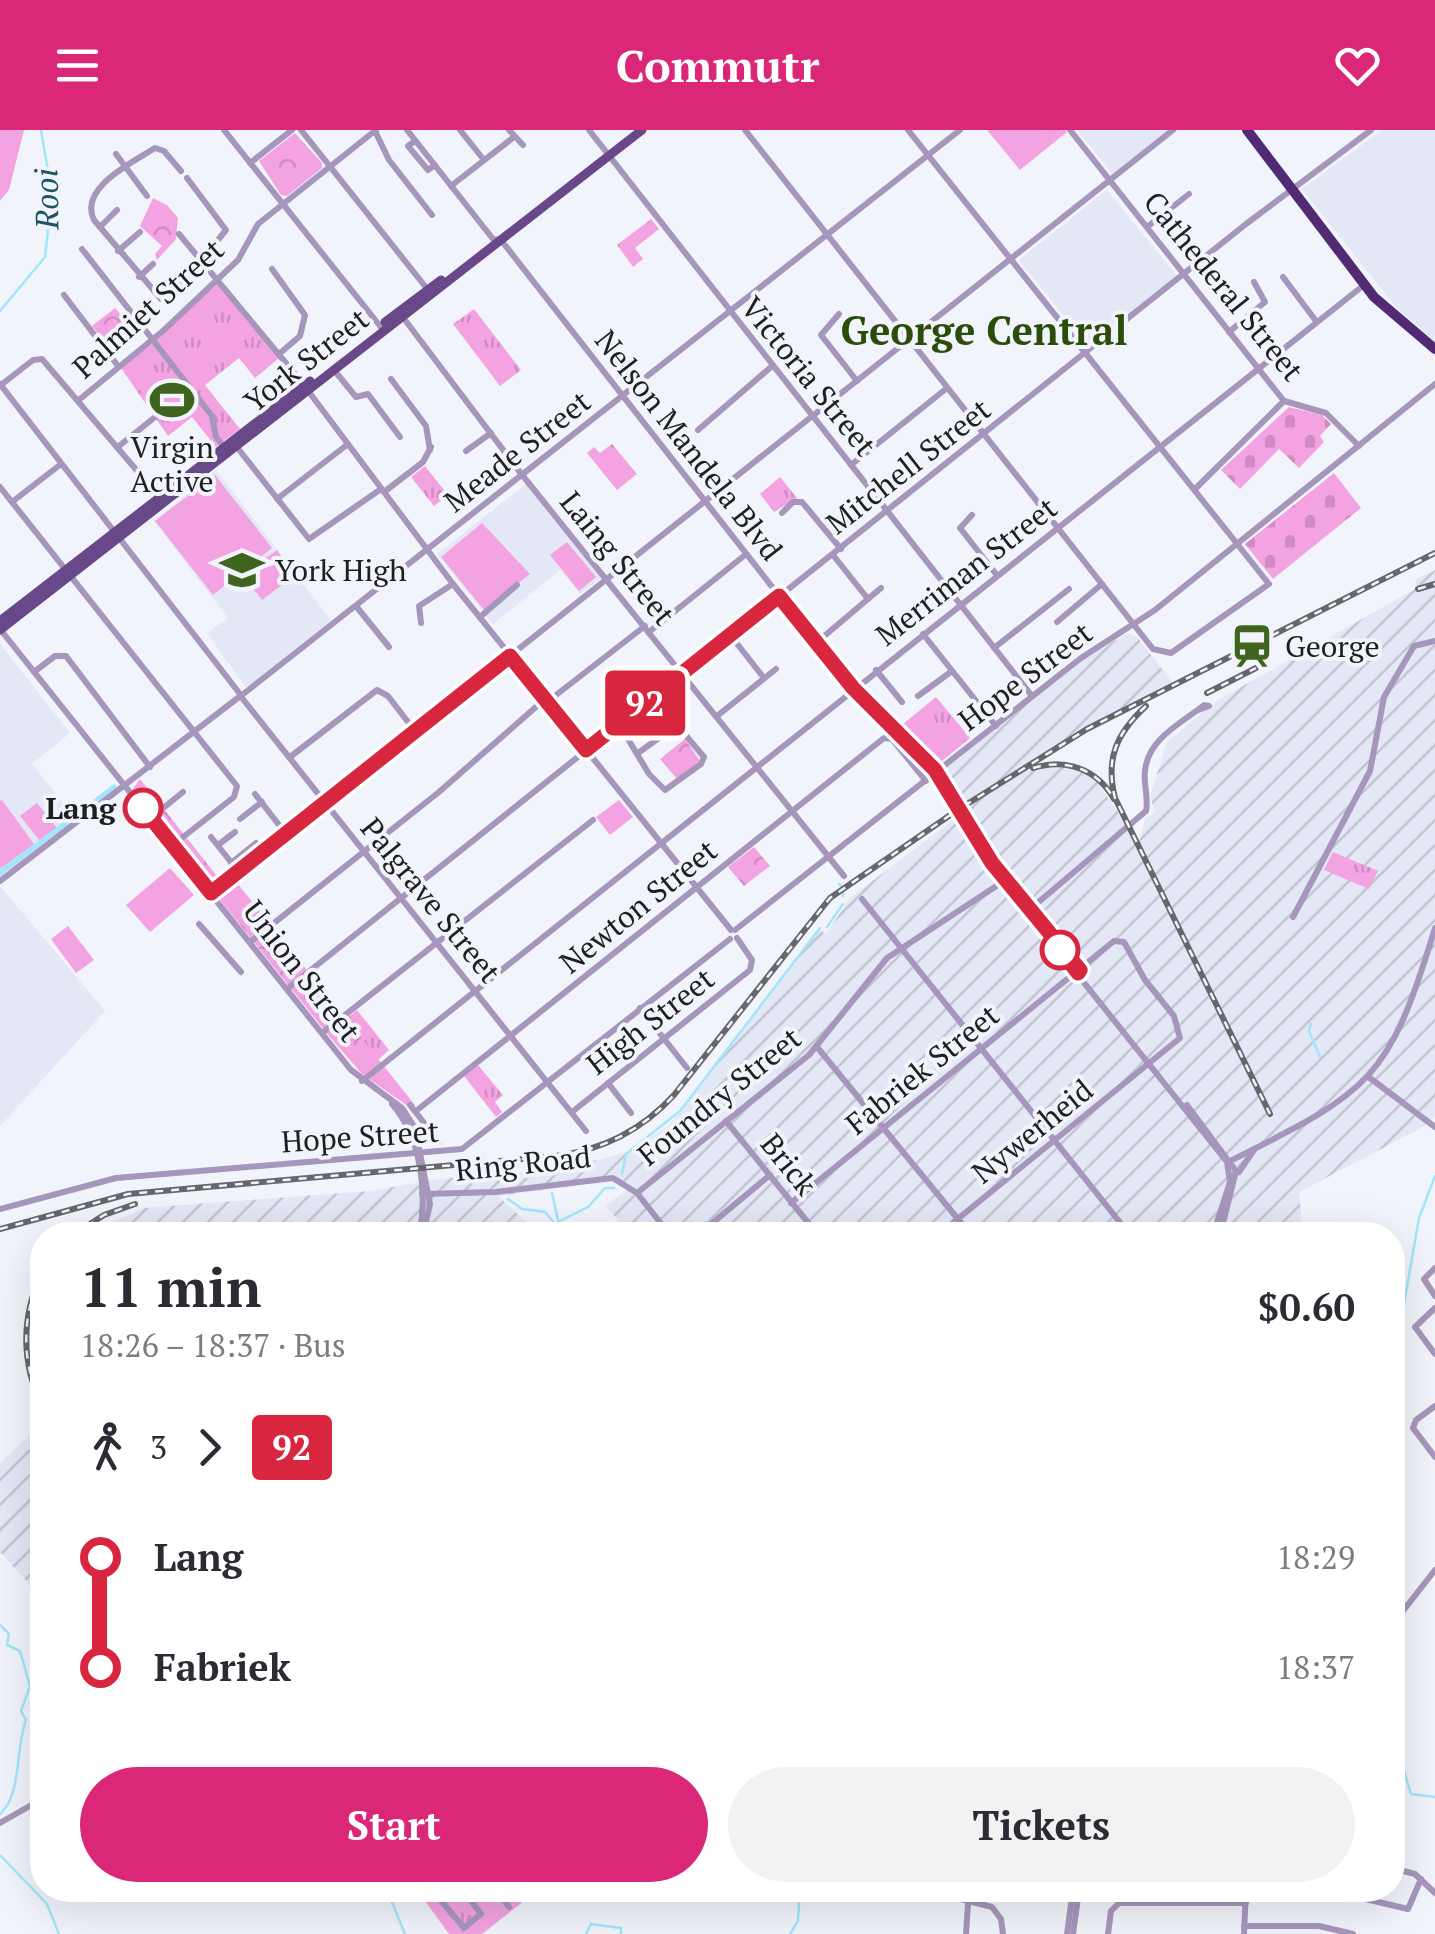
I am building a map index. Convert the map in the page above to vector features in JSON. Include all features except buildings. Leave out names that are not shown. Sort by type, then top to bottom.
[{"type":"highway","points":[[1245,130],[1374,297],[1435,352]]},
{"type":"main road","name":"York Street","points":[[607,154],[633,130]]},
{"type":"main road","name":"York Street","points":[[0,622],[642,130]]},
{"type":"main road","name":"York Street","points":[[161,500],[236,446],[382,329]]},
{"type":"main road","name":"York Street","points":[[0,630],[70,571]]},
{"type":"street","points":[[224,130],[382,329]]},
{"type":"street","points":[[250,163],[292,130]]},
{"type":"street","points":[[301,130],[430,292]]},
{"type":"street","points":[[376,130],[389,160],[432,215]]},
{"type":"street","name":"Palmiet Street","points":[[80,399],[154,338],[240,258],[255,227],[376,130]]},
{"type":"street","name":"Nelson Mandela Blvd","points":[[407,130],[853,688],[935,770],[1005,880],[1228,1160]]},
{"type":"street","points":[[460,130],[484,160]]},
{"type":"street","name":"Victoria Street","points":[[589,130],[771,368],[1032,696]]},
{"type":"street","points":[[746,130],[1134,624],[1158,653],[1171,653],[1268,584],[908,130]]},
{"type":"street","name":"Meade Street","points":[[0,882],[960,130]]},
{"type":"street","name":"Cathederal Street","points":[[1070,130],[1284,401],[1326,413],[1359,446]]},
{"type":"street","points":[[211,893],[1172,130]]},
{"type":"street","name":"Mitchell Street","points":[[286,989],[1371,130]]},
{"type":"street","points":[[452,186],[512,133],[523,145]]},
{"type":"street","points":[[181,170],[158,147],[95,192],[90,212],[156,297],[164,298],[223,237],[226,226],[187,178]]},
{"type":"street","points":[[116,154],[147,196]]},
{"type":"street","points":[[1147,227],[1189,194]]},
{"type":"street","points":[[99,227],[117,210]]},
{"type":"street","points":[[118,251],[140,232]]},
{"type":"street","points":[[179,234],[203,258],[306,388],[452,584],[732,935]]},
{"type":"street","points":[[82,248],[216,422],[216,437],[224,448]]},
{"type":"street","points":[[139,277],[153,264]]},
{"type":"street","points":[[272,269],[305,315],[300,336],[279,354]]},
{"type":"street","points":[[1283,277],[1316,321]]},
{"type":"street","points":[[1228,332],[1265,302],[1254,282]]},
{"type":"street","name":"Merriman Street","points":[[362,1081],[1364,285]]},
{"type":"street","points":[[64,294],[118,366]]},
{"type":"street","name":"Laing Street","points":[[401,314],[523,475],[844,876]]},
{"type":"street","points":[[838,314],[821,335],[857,381]]},
{"type":"street","points":[[1,384],[33,360],[42,359],[80,399],[161,500]]},
{"type":"street","points":[[698,430],[771,368]]},
{"type":"street","points":[[334,370],[356,397],[368,394],[400,438]]},
{"type":"street","points":[[236,446],[312,540],[423,462],[431,448],[426,426],[391,379]]},
{"type":"street","name":"Palgrave Street","points":[[1,384],[241,696],[586,1130]]},
{"type":"street","name":"Hope Street","points":[[0,1209],[116,1178],[468,1146],[1032,696],[1134,624],[1435,384]]},
{"type":"street","points":[[852,466],[947,388]]},
{"type":"street","points":[[1195,489],[1284,401]]},
{"type":"street","points":[[119,446],[160,413]]},
{"type":"street","points":[[466,452],[491,433]]},
{"type":"street","points":[[277,499],[348,444]]},
{"type":"street","points":[[12,502],[62,464]]},
{"type":"street","points":[[0,487],[238,789],[173,846]]},
{"type":"street","points":[[782,513],[793,502],[802,502],[841,549]]},
{"type":"street","points":[[972,515],[960,528],[996,574]]},
{"type":"street","points":[[250,942],[546,701],[746,554]]},
{"type":"street","points":[[833,555],[868,599]]},
{"type":"street","points":[[420,623],[419,606],[452,584]]},
{"type":"street","points":[[1057,622],[1102,584]]},
{"type":"street","points":[[480,617],[518,585]]},
{"type":"street","points":[[816,643],[881,588]]},
{"type":"street","points":[[994,648],[1069,589]]},
{"type":"street","points":[[356,606],[389,647]]},
{"type":"street","name":"Union Street","points":[[0,630],[322,1033],[362,1081],[388,1100],[406,1122],[418,1153],[430,1210],[426,1222]]},
{"type":"street","points":[[922,634],[996,726]]},
{"type":"street","points":[[730,636],[764,678]]},
{"type":"street","points":[[1293,916],[1370,772],[1387,689],[1418,642],[1435,640]]},
{"type":"street","points":[[34,672],[55,656],[66,656],[150,766]]},
{"type":"street","points":[[717,716],[776,669]]},
{"type":"street","points":[[876,670],[902,702]]},
{"type":"street","points":[[918,696],[952,671]]},
{"type":"street","points":[[290,757],[377,690],[388,696],[414,731]]},
{"type":"street","points":[[843,696],[854,695],[870,704]]},
{"type":"street","points":[[1030,910],[1148,809],[1145,771],[1156,743],[1196,711]]},
{"type":"street","points":[[619,724],[638,753],[665,790],[704,758],[677,726],[638,753]]},
{"type":"street","name":"Newton Street","points":[[439,1142],[413,1108],[511,1036],[888,737],[926,781]]},
{"type":"street","points":[[151,818],[183,792]]},
{"type":"street","points":[[255,794],[286,834]]},
{"type":"street","points":[[240,819],[262,802]]},
{"type":"street","points":[[322,1033],[593,820]]},
{"type":"street","points":[[218,845],[235,832]]},
{"type":"street","points":[[211,837],[238,871]]},
{"type":"street","points":[[232,862],[256,844]]},
{"type":"street","name":"Foundry Street","points":[[637,1192],[817,1046],[887,958],[1005,880]]},
{"type":"street","points":[[862,899],[1120,1222]]},
{"type":"street","points":[[200,924],[241,972]]},
{"type":"street","points":[[1228,1160],[1340,1102],[1370,1078],[1402,1028],[1435,928]]},
{"type":"street","name":"High Street","points":[[572,1112],[753,964],[732,935]]},
{"type":"street","name":"Fabriek Street","points":[[792,1203],[1114,941],[1124,942],[1145,980],[1174,1016],[1180,1033],[1176,1044],[1152,1064]]},
{"type":"street","points":[[640,1008],[687,1068]]},
{"type":"street","points":[[817,1046],[961,1222]]},
{"type":"street","name":"Nywerheid","points":[[954,1222],[1152,1064]]},
{"type":"street","points":[[1370,1078],[1435,1127]]},
{"type":"street","points":[[608,1083],[631,1113]]},
{"type":"street","name":"Brick","points":[[726,1121],[807,1222]]},
{"type":"street","points":[[1221,1222],[1244,1161],[1258,1145]]},
{"type":"street","points":[[1228,1160],[1237,1179]]},
{"type":"street","points":[[1220,1222],[1230,1182],[1228,1160]]},
{"type":"street","points":[[714,1222],[770,1175]]},
{"type":"street","name":"Ring Road","points":[[425,1194],[496,1192],[606,1177],[628,1184],[637,1192]]},
{"type":"street","points":[[637,1192],[660,1222]]},
{"type":"street","points":[[1435,1268],[1425,1278],[1435,1296]]},
{"type":"street","points":[[1435,1308],[1415,1327],[1435,1354]]},
{"type":"street","points":[[1435,1406],[1416,1420],[1413,1428],[1435,1456]]},
{"type":"street","points":[[1405,1609],[1435,1570]]},
{"type":"street","points":[[0,1822],[30,1806]]},
{"type":"street","points":[[1405,1873],[1420,1878],[1435,1893]]},
{"type":"street","points":[[1378,1902],[1408,1909],[1420,1878]]},
{"type":"street","points":[[442,1902],[463,1931],[481,1914],[472,1902]]},
{"type":"street","points":[[506,1902],[510,1907]]},
{"type":"street","points":[[962,1902],[995,1909],[1003,1934]]},
{"type":"street","points":[[1070,1934],[1074,1902]]},
{"type":"street","points":[[1108,1934],[1110,1911],[1119,1902],[1246,1903],[1244,1930],[1352,1934]]},
{"type":"street","points":[[966,1934],[968,1904]]},
{"type":"shaded area","points":[[1077,130],[1171,130],[1113,174]]},
{"type":"shaded area","points":[[1382,130],[1435,130],[1435,341],[1396,307],[1302,189]]},
{"type":"shaded area","points":[[1107,190],[1177,276],[1089,347],[1019,260]]},
{"type":"shaded area","name":"York High","points":[[216,470],[331,620],[246,688],[207,633],[228,618],[154,521]]},
{"type":"shaded area","points":[[526,484],[601,578],[580,594],[560,570],[493,624],[437,554]]},
{"type":"shaded area","points":[[1435,570],[1435,1114],[1431,1123],[1299,1192],[1302,1222],[620,1222],[606,1206],[627,1189],[609,1181],[498,1196],[526,1222],[111,1222],[144,1208],[370,1191],[438,1179],[562,1169],[631,1151],[669,1125],[819,929],[826,934],[850,898],[965,811],[940,772],[1086,657],[1128,633],[1138,638],[1172,682],[1070,740],[1030,770],[1062,766],[1093,776],[1139,842],[1145,819],[1155,812],[1150,796],[1167,742],[1218,700],[1417,588],[1415,580]]},
{"type":"shaded area","points":[[0,644],[70,733],[32,764],[78,822],[0,878]]},
{"type":"shaded area","points":[[0,886],[105,1011],[0,1126]]},
{"type":"shaded area","points":[[30,1435],[30,1585],[0,1552],[0,1463]]},
{"type":"green space","points":[[0,130],[24,130],[9,190],[0,201]]},
{"type":"green space","points":[[987,130],[1065,130],[1067,132],[1020,170]]},
{"type":"green space","points":[[295,133],[322,163],[322,168],[287,196],[281,195],[259,161]]},
{"type":"green space","points":[[153,198],[167,205],[178,218],[176,239],[157,260],[155,254],[162,246],[140,226]]},
{"type":"green space","points":[[651,219],[659,229],[635,248],[643,259],[633,267],[617,245]]},
{"type":"green space","points":[[217,284],[279,358],[255,378],[239,358],[205,385],[240,429],[216,447],[192,417],[168,436],[121,368]]},
{"type":"green space","points":[[115,308],[124,318],[133,316],[126,322],[135,332],[120,344],[111,334],[103,340],[92,326]]},
{"type":"green space","points":[[474,309],[521,370],[500,386],[453,324]]},
{"type":"green space","points":[[1289,407],[1322,415],[1331,424],[1320,436],[1324,442],[1299,468],[1279,449],[1240,489],[1221,470]]},
{"type":"green space","points":[[612,444],[637,474],[617,490],[587,453],[594,447],[600,453]]},
{"type":"green space","points":[[425,466],[448,495],[434,506],[411,477]]},
{"type":"green space","points":[[1334,473],[1361,508],[1273,579],[1245,544]]},
{"type":"green space","points":[[215,475],[272,548],[213,595],[155,521]]},
{"type":"green space","points":[[780,477],[797,498],[774,512],[760,494]]},
{"type":"green space","points":[[482,523],[530,574],[484,610],[441,557]]},
{"type":"green space","points":[[567,542],[596,577],[579,591],[550,555]]},
{"type":"green space","points":[[277,550],[295,575],[262,600],[243,575]]},
{"type":"green space","points":[[936,697],[970,738],[942,761],[903,724]]},
{"type":"green space","points":[[685,739],[700,761],[677,779],[660,759]]},
{"type":"green space","points":[[140,779],[217,876],[226,869],[415,1105],[412,1109],[362,1074],[329,1036],[132,790]]},
{"type":"green space","points":[[619,800],[633,817],[610,835],[596,817]]},
{"type":"green space","points":[[0,801],[34,844],[0,869]]},
{"type":"green space","points":[[37,803],[57,828],[40,841],[20,816]]},
{"type":"green space","points":[[754,847],[770,866],[744,886],[728,867]]},
{"type":"green space","points":[[1333,852],[1378,871],[1369,889],[1324,870]]},
{"type":"green space","points":[[170,868],[194,895],[150,932],[126,905]]},
{"type":"green space","points":[[68,926],[94,960],[76,973],[51,939]]},
{"type":"green space","points":[[357,1010],[389,1050],[378,1060],[346,1019]]},
{"type":"green space","points":[[478,1065],[503,1095],[495,1102],[502,1112],[496,1117],[464,1076]]},
{"type":"green space","points":[[426,1902],[523,1902],[482,1934],[449,1934]]},
{"type":"waterway","name":"Rooi","points":[[0,311],[45,257],[52,194],[41,130]]},
{"type":"waterway","points":[[0,873],[114,787]]},
{"type":"waterway","points":[[843,889],[843,896]]},
{"type":"waterway","points":[[827,927],[843,904]]},
{"type":"waterway","points":[[622,1174],[626,1154],[680,1111],[820,928]]},
{"type":"waterway","points":[[1311,1024],[1309,1031],[1320,1057]]},
{"type":"waterway","points":[[1405,1298],[1419,1218],[1435,1176]]},
{"type":"waterway","points":[[558,1222],[588,1207],[605,1188],[614,1188]]},
{"type":"waterway","points":[[552,1193],[558,1220]]},
{"type":"waterway","points":[[508,1199],[522,1209],[545,1212],[553,1222]]},
{"type":"waterway","points":[[0,1625],[9,1634],[7,1645],[20,1651],[30,1686],[21,1711],[26,1720],[15,1784],[0,1814]]},
{"type":"waterway","points":[[1405,1774],[1411,1794],[1435,1797]]},
{"type":"waterway","points":[[0,1855],[30,1886]]},
{"type":"waterway","points":[[45,1902],[59,1934]]},
{"type":"waterway","points":[[392,1902],[405,1934]]},
{"type":"waterway","points":[[790,1934],[798,1921],[799,1902]]},
{"type":"waterway","points":[[586,1934],[591,1924],[621,1928],[621,1934]]},
{"type":"railway","points":[[964,806],[1087,729],[1435,553]]},
{"type":"railway","points":[[1418,589],[1435,584]]},
{"type":"railway","points":[[1207,693],[1256,668]]},
{"type":"railway","points":[[1146,706],[1116,747],[1112,771],[1115,798],[1270,1114]]},
{"type":"railway","points":[[1033,768],[1057,764],[1080,768],[1099,780],[1114,799]]},
{"type":"railway","points":[[0,1229],[128,1194],[556,1156],[606,1143],[635,1128],[674,1095],[830,898],[956,811]]},
{"type":"railway","points":[[93,1222],[135,1204]]},
{"type":"railway","points":[[30,1306],[26,1339],[30,1373]]},
{"type":"bus line","name":"92","points":[[143,808],[211,893],[510,656],[586,750],[779,596],[853,688],[935,770],[992,863],[1080,970],[1078,973],[1060,950]]},
{"type":"place","name":"Virgin Active","points":[[172,400]]},
{"type":"place","name":"York High","points":[[242,570]]},
{"type":"place","name":"George","points":[[1252,646]]},
{"type":"place","name":"Lang","points":[[143,808]]},
{"type":"district","name":"George Central","points":[[984,329]]}]
